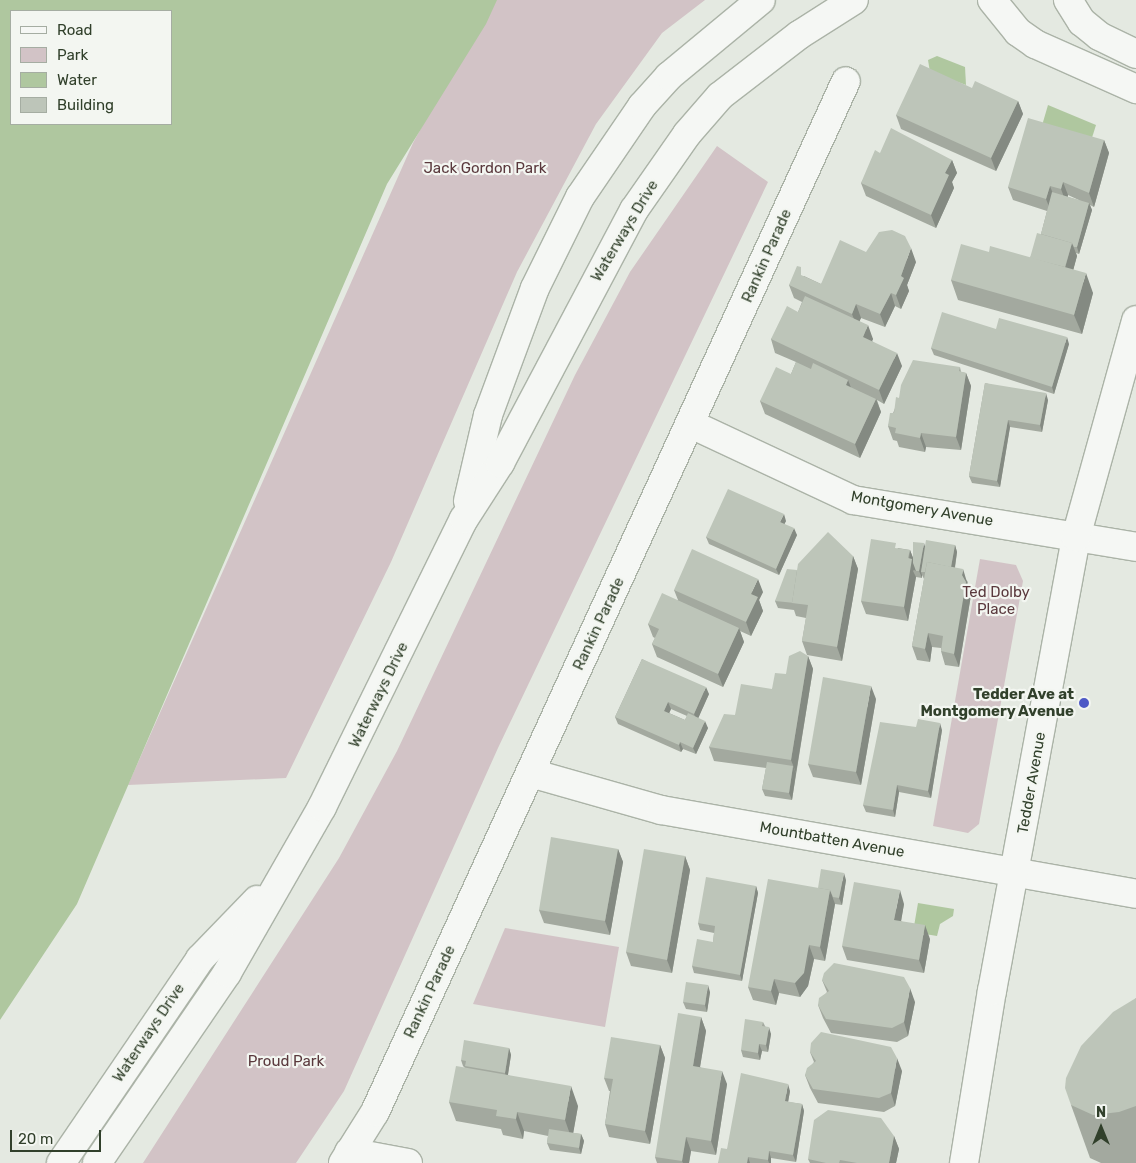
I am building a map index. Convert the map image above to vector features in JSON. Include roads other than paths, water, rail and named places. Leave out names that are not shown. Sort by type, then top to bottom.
[{"type":"street","name":"Waterways Drive","points":[[464,519],[488,415],[535,288],[580,197],[642,106],[669,76],[761,0]]},
{"type":"street","name":"Waterways Drive","points":[[97,1163],[227,973],[287,868],[356,742],[464,519],[520,425],[614,243],[687,134],[720,96],[750,70],[854,0]]},
{"type":"street","points":[[992,0],[1018,32],[1035,44],[1136,89]]},
{"type":"street","points":[[1068,0],[1082,22],[1099,36],[1136,54]]},
{"type":"street","name":"Rankin Parade","points":[[346,1158],[375,1112],[691,424],[846,81]]},
{"type":"street","name":"Tedder Avenue","points":[[964,1163],[992,990],[1016,874],[1076,537],[1136,320]]},
{"type":"street","name":"Montgomery Avenue","points":[[691,424],[853,500],[1136,547]]},
{"type":"street","name":"Mountbatten Avenue","points":[[530,773],[661,810],[1136,894]]},
{"type":"street","name":"Waterways Drive","points":[[61,1163],[200,959],[287,868]]},
{"type":"street","points":[[346,1158],[408,1163]]},
{"type":"water","points":[[0,0],[497,0],[486,24],[387,184],[77,904],[0,1020]]},
{"type":"water","points":[[937,56],[965,67],[966,85],[930,72],[928,60]]},
{"type":"water","points":[[1048,105],[1096,125],[1090,144],[1041,129]]},
{"type":"water","points":[[918,903],[954,909],[953,916],[940,924],[937,936],[913,932]]},
{"type":"place","name":"Tedder Ave at Montgomery Avenue","points":[[1084,703]]},
{"type":"park label","name":"Jack Gordon Park","points":[[485,169]]},
{"type":"park label","name":"Ted Dolby Place","points":[[996,600]]},
{"type":"park label","name":"Proud Park","points":[[286,1062]]}]
